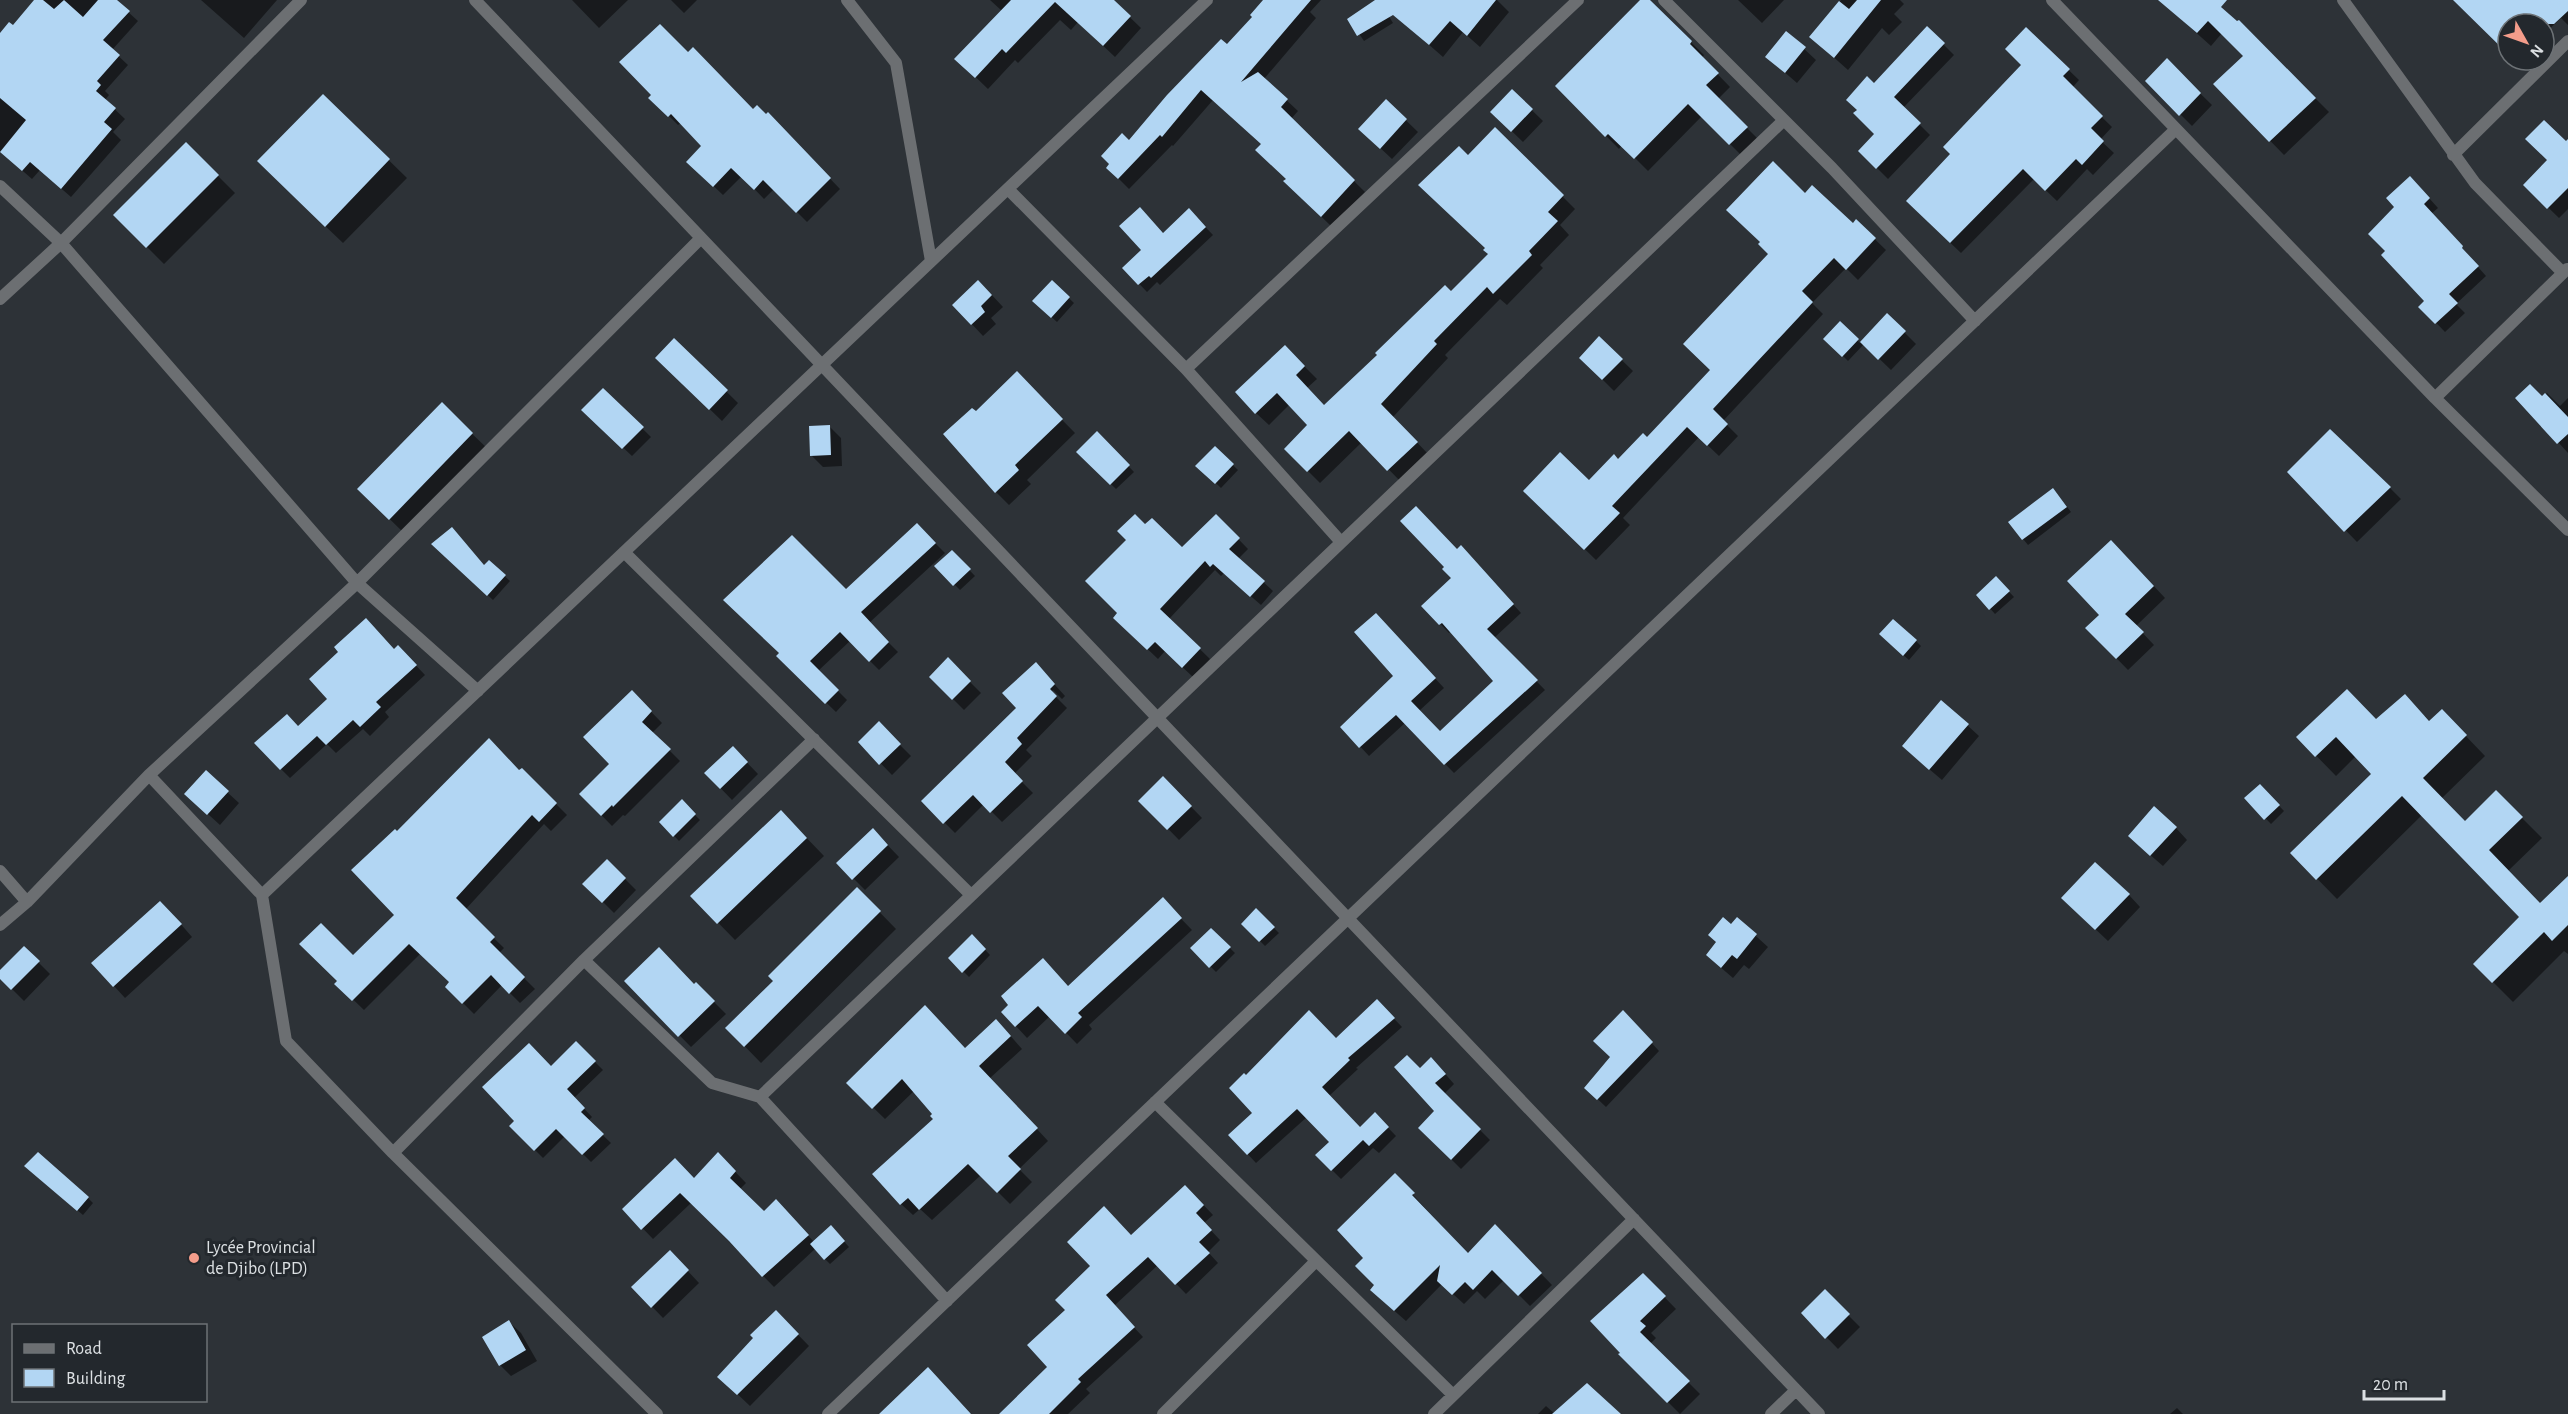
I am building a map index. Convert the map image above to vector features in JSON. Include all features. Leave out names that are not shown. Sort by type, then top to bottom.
[{"type":"street","points":[[0,299],[61,243],[301,0]]},
{"type":"street","points":[[475,0],[1819,1414]]},
{"type":"street","points":[[847,0],[896,63],[931,261]]},
{"type":"street","points":[[262,896],[1207,0]]},
{"type":"street","points":[[1186,369],[1578,0]]},
{"type":"street","points":[[1664,0],[1784,120],[1975,321]]},
{"type":"street","points":[[2052,0],[2435,398],[2568,530]]},
{"type":"street","points":[[2343,0],[2475,183],[2565,270],[2435,398]]},
{"type":"street","points":[[2453,155],[2568,41]]},
{"type":"street","points":[[760,1097],[1784,120]]},
{"type":"street","points":[[828,1414],[2176,129]]},
{"type":"street","points":[[0,186],[61,243],[357,583],[478,691]]},
{"type":"street","points":[[1008,189],[1186,369],[1341,542]]},
{"type":"street","points":[[0,926],[27,902],[149,776],[357,583],[701,238]]},
{"type":"street","points":[[624,552],[971,895]]},
{"type":"street","points":[[393,1153],[584,960],[814,740]]},
{"type":"street","points":[[149,776],[262,896],[286,1041],[393,1153],[657,1414]]},
{"type":"street","points":[[0,871],[27,902]]},
{"type":"street","points":[[584,960],[712,1083],[760,1097],[947,1301]]},
{"type":"street","points":[[1155,1102],[1315,1262],[1453,1395]]},
{"type":"street","points":[[1434,1414],[1634,1220]]},
{"type":"street","points":[[1163,1414],[1315,1262]]},
{"type":"street","points":[[1771,1414],[1796,1390]]},
{"type":"building","points":[[34,0],[43,0],[54,9],[64,0],[83,17],[98,0],[117,0],[130,11],[103,40],[120,55],[97,81],[101,85],[96,91],[116,108],[104,122],[112,129],[61,189],[30,162],[22,171],[0,152],[26,120],[0,98],[0,33],[9,22],[13,25]]},
{"type":"building","points":[[1011,0],[1114,0],[1131,16],[1103,46],[1055,2],[1006,53],[1002,49],[975,78],[954,59]]},
{"type":"building","points":[[1263,0],[1311,0],[1241,82],[1258,72],[1288,99],[1281,107],[1355,180],[1321,217],[1283,181],[1286,179],[1255,150],[1261,144],[1201,90],[1162,137],[1160,135],[1118,179],[1106,168],[1109,164],[1101,156],[1122,133],[1129,140],[1167,95],[1221,39],[1227,44],[1252,17],[1250,15]]},
{"type":"building","points":[[1375,0],[1496,0],[1467,36],[1450,21],[1429,45],[1393,15],[1357,36],[1347,19]]},
{"type":"building","points":[[1640,0],[1650,0],[1692,41],[1690,44],[1719,73],[1706,85],[1748,127],[1729,145],[1688,104],[1634,159],[1608,134],[1605,137],[1555,86]]},
{"type":"building","points":[[1857,0],[1881,0],[1834,58],[1809,37],[1839,1],[1849,9]]},
{"type":"building","points":[[2158,0],[2227,0],[2221,7],[2237,21],[2239,20],[2316,98],[2269,142],[2213,84],[2243,56],[2208,21],[2197,33]]},
{"type":"building","points":[[2453,0],[2568,0],[2568,11],[2556,22],[2556,12],[2496,12],[2496,42]]},
{"type":"building","points":[[660,24],[688,52],[693,47],[753,109],[757,105],[766,114],[768,112],[831,178],[796,213],[763,180],[754,190],[731,168],[713,187],[686,162],[701,146],[671,114],[668,117],[648,98],[651,95],[619,62]]},
{"type":"building","points":[[1927,26],[1945,43],[1894,97],[1921,123],[1876,169],[1858,151],[1874,134],[1853,113],[1857,110],[1846,100],[1867,76],[1874,83]]},
{"type":"building","points":[[2026,27],[2070,69],[2063,76],[2103,116],[2091,128],[2104,141],[2082,165],[2076,159],[2045,191],[2023,169],[1950,243],[1906,201],[1950,154],[1943,147],[2021,65],[2005,49]]},
{"type":"building","points":[[1786,31],[1806,47],[1785,73],[1765,57]]},
{"type":"building","points":[[2167,58],[2201,93],[2179,116],[2145,81]]},
{"type":"building","points":[[1512,89],[1533,109],[1511,132],[1490,112]]},
{"type":"building","points":[[323,94],[390,159],[325,227],[257,161]]},
{"type":"building","points":[[1386,99],[1407,119],[1380,149],[1358,129]]},
{"type":"building","points":[[2544,120],[2566,141],[2568,139],[2568,188],[2547,209],[2523,185],[2547,160],[2525,139]]},
{"type":"building","points":[[1495,127],[1564,195],[1548,212],[1558,221],[1529,251],[1532,255],[1493,294],[1487,287],[1434,341],[1437,344],[1381,404],[1418,442],[1387,471],[1349,431],[1307,472],[1284,449],[1307,425],[1277,393],[1255,414],[1235,392],[1285,345],[1305,366],[1296,375],[1324,405],[1377,355],[1375,353],[1445,285],[1451,291],[1488,254],[1483,250],[1485,248],[1418,185],[1459,146],[1468,155]]},
{"type":"building","points":[[186,142],[219,175],[146,248],[113,215]]},
{"type":"building","points":[[1773,161],[1805,193],[1812,185],[1853,223],[1856,219],[1876,238],[1846,270],[1834,258],[1802,291],[1813,302],[1713,409],[1728,424],[1707,446],[1687,427],[1612,506],[1620,513],[1584,550],[1523,491],[1560,452],[1589,480],[1614,454],[1618,459],[1643,433],[1647,437],[1710,370],[1683,344],[1768,254],[1758,244],[1760,242],[1726,210]]},
{"type":"building","points":[[2410,176],[2430,198],[2424,204],[2479,266],[2449,294],[2458,303],[2435,324],[2418,307],[2424,301],[2381,255],[2385,251],[2368,234],[2394,207],[2386,198]]},
{"type":"building","points":[[1140,207],[1163,233],[1189,208],[1206,227],[1151,278],[1149,276],[1138,285],[1122,268],[1141,250],[1119,226]]},
{"type":"building","points":[[978,280],[992,295],[981,306],[985,312],[971,325],[952,305]]},
{"type":"building","points":[[1052,280],[1070,297],[1051,318],[1032,301]]},
{"type":"building","points":[[1887,313],[1906,331],[1878,360],[1860,342]]},
{"type":"building","points":[[1840,321],[1859,339],[1842,357],[1823,339]]},
{"type":"building","points":[[1599,336],[1623,359],[1602,380],[1579,358]]},
{"type":"building","points":[[674,338],[728,390],[709,410],[655,358]]},
{"type":"building","points":[[1017,371],[1063,419],[1015,465],[1019,470],[995,493],[943,434],[972,408],[976,411]]},
{"type":"building","points":[[2530,384],[2542,396],[2545,393],[2568,417],[2568,434],[2557,444],[2515,398]]},
{"type":"building","points":[[603,388],[644,427],[622,449],[581,410]]},
{"type":"building","points":[[442,402],[473,433],[389,520],[357,489]]},
{"type":"building","points":[[830,425],[831,455],[810,456],[809,426]]},
{"type":"building","points":[[2330,429],[2391,487],[2344,532],[2287,472]]},
{"type":"building","points":[[1097,431],[1130,465],[1110,485],[1076,452]]},
{"type":"building","points":[[1215,446],[1234,464],[1215,484],[1195,466]]},
{"type":"building","points":[[2053,488],[2067,507],[2022,540],[2008,522]]},
{"type":"building","points":[[1416,506],[1457,549],[1461,545],[1514,604],[1487,629],[1538,680],[1444,765],[1396,715],[1359,748],[1340,727],[1393,676],[1354,632],[1376,613],[1436,678],[1411,701],[1440,731],[1493,681],[1442,623],[1439,625],[1421,606],[1451,578],[1442,569],[1444,567],[1400,521]]},
{"type":"building","points":[[1135,514],[1145,524],[1152,518],[1182,547],[1216,514],[1240,538],[1229,549],[1265,581],[1250,597],[1213,564],[1210,567],[1205,561],[1160,609],[1201,648],[1182,668],[1155,642],[1147,650],[1113,618],[1117,613],[1085,581],[1126,540],[1117,531]]},
{"type":"building","points":[[917,523],[936,543],[861,612],[889,642],[869,662],[840,632],[810,661],[839,690],[825,704],[776,656],[779,653],[723,600],[792,535],[846,589]]},
{"type":"building","points":[[452,527],[484,565],[489,560],[506,575],[487,596],[431,544]]},
{"type":"building","points":[[2111,540],[2154,586],[2125,614],[2144,632],[2116,659],[2085,628],[2099,615],[2067,581]]},
{"type":"building","points":[[952,550],[971,569],[953,586],[934,566]]},
{"type":"building","points":[[1996,576],[2010,591],[1989,610],[1976,595]]},
{"type":"building","points":[[366,618],[394,649],[398,645],[417,665],[376,702],[381,707],[360,727],[353,720],[326,745],[317,736],[280,770],[254,743],[287,714],[298,726],[327,699],[309,679],[338,652],[334,647]]},
{"type":"building","points":[[1893,619],[1917,640],[1903,656],[1879,634]]},
{"type":"building","points":[[948,657],[971,681],[952,700],[929,677]]},
{"type":"building","points":[[1036,662],[1055,684],[1050,689],[1057,696],[1017,738],[1022,744],[1005,762],[1023,781],[990,813],[973,795],[943,824],[921,801],[1016,708],[1002,693]]},
{"type":"building","points":[[2347,689],[2376,719],[2405,694],[2429,721],[2442,709],[2467,735],[2423,778],[2465,821],[2496,790],[2523,817],[2489,850],[2540,903],[2568,876],[2568,925],[2552,941],[2544,932],[2492,983],[2473,964],[2519,917],[2402,796],[2316,880],[2290,853],[2371,774],[2336,737],[2315,757],[2296,737]]},
{"type":"building","points":[[632,690],[652,711],[642,722],[671,749],[601,816],[579,794],[609,764],[583,737]]},
{"type":"building","points":[[1941,700],[1969,724],[1929,770],[1902,746]]},
{"type":"building","points":[[879,721],[901,744],[879,765],[858,742]]},
{"type":"building","points":[[489,738],[519,770],[522,768],[557,803],[539,822],[532,815],[456,898],[495,937],[490,942],[525,977],[509,994],[491,975],[462,1004],[445,987],[449,982],[409,944],[352,1001],[334,984],[337,981],[299,944],[321,923],[353,955],[394,915],[351,870],[395,829],[397,831]]},
{"type":"building","points":[[733,746],[748,762],[720,789],[704,773]]},
{"type":"building","points":[[206,770],[229,791],[207,815],[184,794]]},
{"type":"building","points":[[1163,776],[1192,806],[1167,830],[1138,801]]},
{"type":"building","points":[[2260,784],[2280,805],[2264,820],[2244,798]]},
{"type":"building","points":[[682,799],[696,814],[673,837],[659,822]]},
{"type":"building","points":[[2154,806],[2177,827],[2150,856],[2128,836]]},
{"type":"building","points":[[781,810],[807,838],[717,924],[690,896]]},
{"type":"building","points":[[873,828],[888,845],[852,880],[836,863]]},
{"type":"building","points":[[607,859],[626,878],[602,903],[582,884]]},
{"type":"building","points":[[2095,862],[2130,894],[2095,930],[2061,898]]},
{"type":"building","points":[[857,887],[881,911],[744,1047],[725,1028],[773,981],[768,976]]},
{"type":"building","points":[[1163,897],[1182,918],[1078,1013],[1082,1017],[1065,1034],[1038,1006],[1015,1027],[1001,1012],[1008,1005],[1001,996],[1043,958],[1068,986]]},
{"type":"building","points":[[160,901],[182,924],[113,987],[91,963]]},
{"type":"building","points":[[1256,908],[1275,927],[1259,942],[1241,924]]},
{"type":"building","points":[[1723,917],[1731,924],[1737,917],[1757,934],[1737,959],[1732,955],[1721,968],[1706,955],[1716,942],[1708,935]]},
{"type":"building","points":[[1211,928],[1231,947],[1209,968],[1190,948]]},
{"type":"building","points":[[972,934],[986,949],[962,973],[948,958]]},
{"type":"building","points":[[24,946],[40,961],[11,990],[0,979],[0,970]]},
{"type":"building","points":[[659,947],[694,984],[696,982],[715,1001],[678,1037],[624,981]]},
{"type":"building","points":[[1377,999],[1395,1018],[1348,1058],[1350,1060],[1322,1087],[1360,1127],[1375,1112],[1389,1127],[1369,1146],[1363,1140],[1331,1171],[1315,1155],[1329,1142],[1297,1109],[1247,1155],[1228,1135],[1252,1113],[1229,1088],[1244,1073],[1246,1075],[1309,1010],[1336,1038]]},
{"type":"building","points":[[925,1005],[965,1048],[996,1019],[1011,1036],[979,1066],[1038,1128],[1008,1156],[1021,1169],[997,1193],[968,1164],[919,1210],[908,1198],[900,1205],[872,1174],[933,1119],[930,1116],[932,1114],[902,1079],[872,1109],[846,1083]]},
{"type":"building","points":[[1623,1010],[1653,1042],[1597,1100],[1584,1088],[1610,1057],[1593,1041]]},
{"type":"building","points":[[576,1041],[596,1061],[567,1089],[585,1108],[581,1112],[604,1134],[582,1155],[556,1129],[534,1151],[509,1126],[514,1121],[482,1087],[529,1043],[551,1066]]},
{"type":"building","points":[[1407,1055],[1420,1068],[1431,1057],[1446,1074],[1435,1083],[1481,1129],[1451,1160],[1418,1128],[1434,1111],[1394,1067]]},
{"type":"building","points":[[38,1152],[89,1197],[77,1211],[24,1166]]},
{"type":"building","points":[[718,1152],[736,1171],[730,1178],[764,1211],[776,1199],[809,1235],[762,1277],[680,1193],[641,1230],[622,1209],[675,1158],[694,1178]]},
{"type":"building","points":[[1395,1173],[1415,1193],[1412,1195],[1468,1253],[1495,1224],[1542,1273],[1518,1296],[1492,1270],[1473,1290],[1465,1282],[1452,1295],[1437,1281],[1440,1265],[1394,1311],[1370,1290],[1374,1285],[1355,1266],[1363,1258],[1337,1230]]},
{"type":"building","points":[[1185,1185],[1204,1205],[1196,1213],[1212,1230],[1199,1242],[1210,1253],[1175,1285],[1148,1257],[1106,1295],[1135,1327],[1078,1379],[1081,1382],[1049,1414],[999,1414],[1047,1367],[1027,1345],[1065,1310],[1055,1300],[1090,1266],[1067,1242],[1104,1206],[1131,1235]]},
{"type":"building","points":[[831,1225],[845,1241],[824,1260],[810,1244]]},
{"type":"building","points":[[670,1250],[689,1270],[651,1308],[631,1287]]},
{"type":"building","points":[[1643,1273],[1666,1296],[1640,1321],[1646,1326],[1640,1332],[1690,1381],[1667,1403],[1618,1354],[1620,1353],[1590,1321]]},
{"type":"building","points":[[1825,1289],[1850,1314],[1825,1339],[1801,1313]]},
{"type":"building","points":[[776,1310],[799,1334],[737,1395],[717,1377],[753,1338],[750,1335]]},
{"type":"building","points":[[509,1320],[526,1350],[499,1366],[482,1337]]},
{"type":"building","points":[[928,1367],[971,1414],[879,1414]]},
{"type":"building","points":[[1587,1383],[1621,1414],[1552,1414]]},
{"type":"place","name":"Lycée Provincial de Djibo (LPD)","points":[[194,1258]]}]
